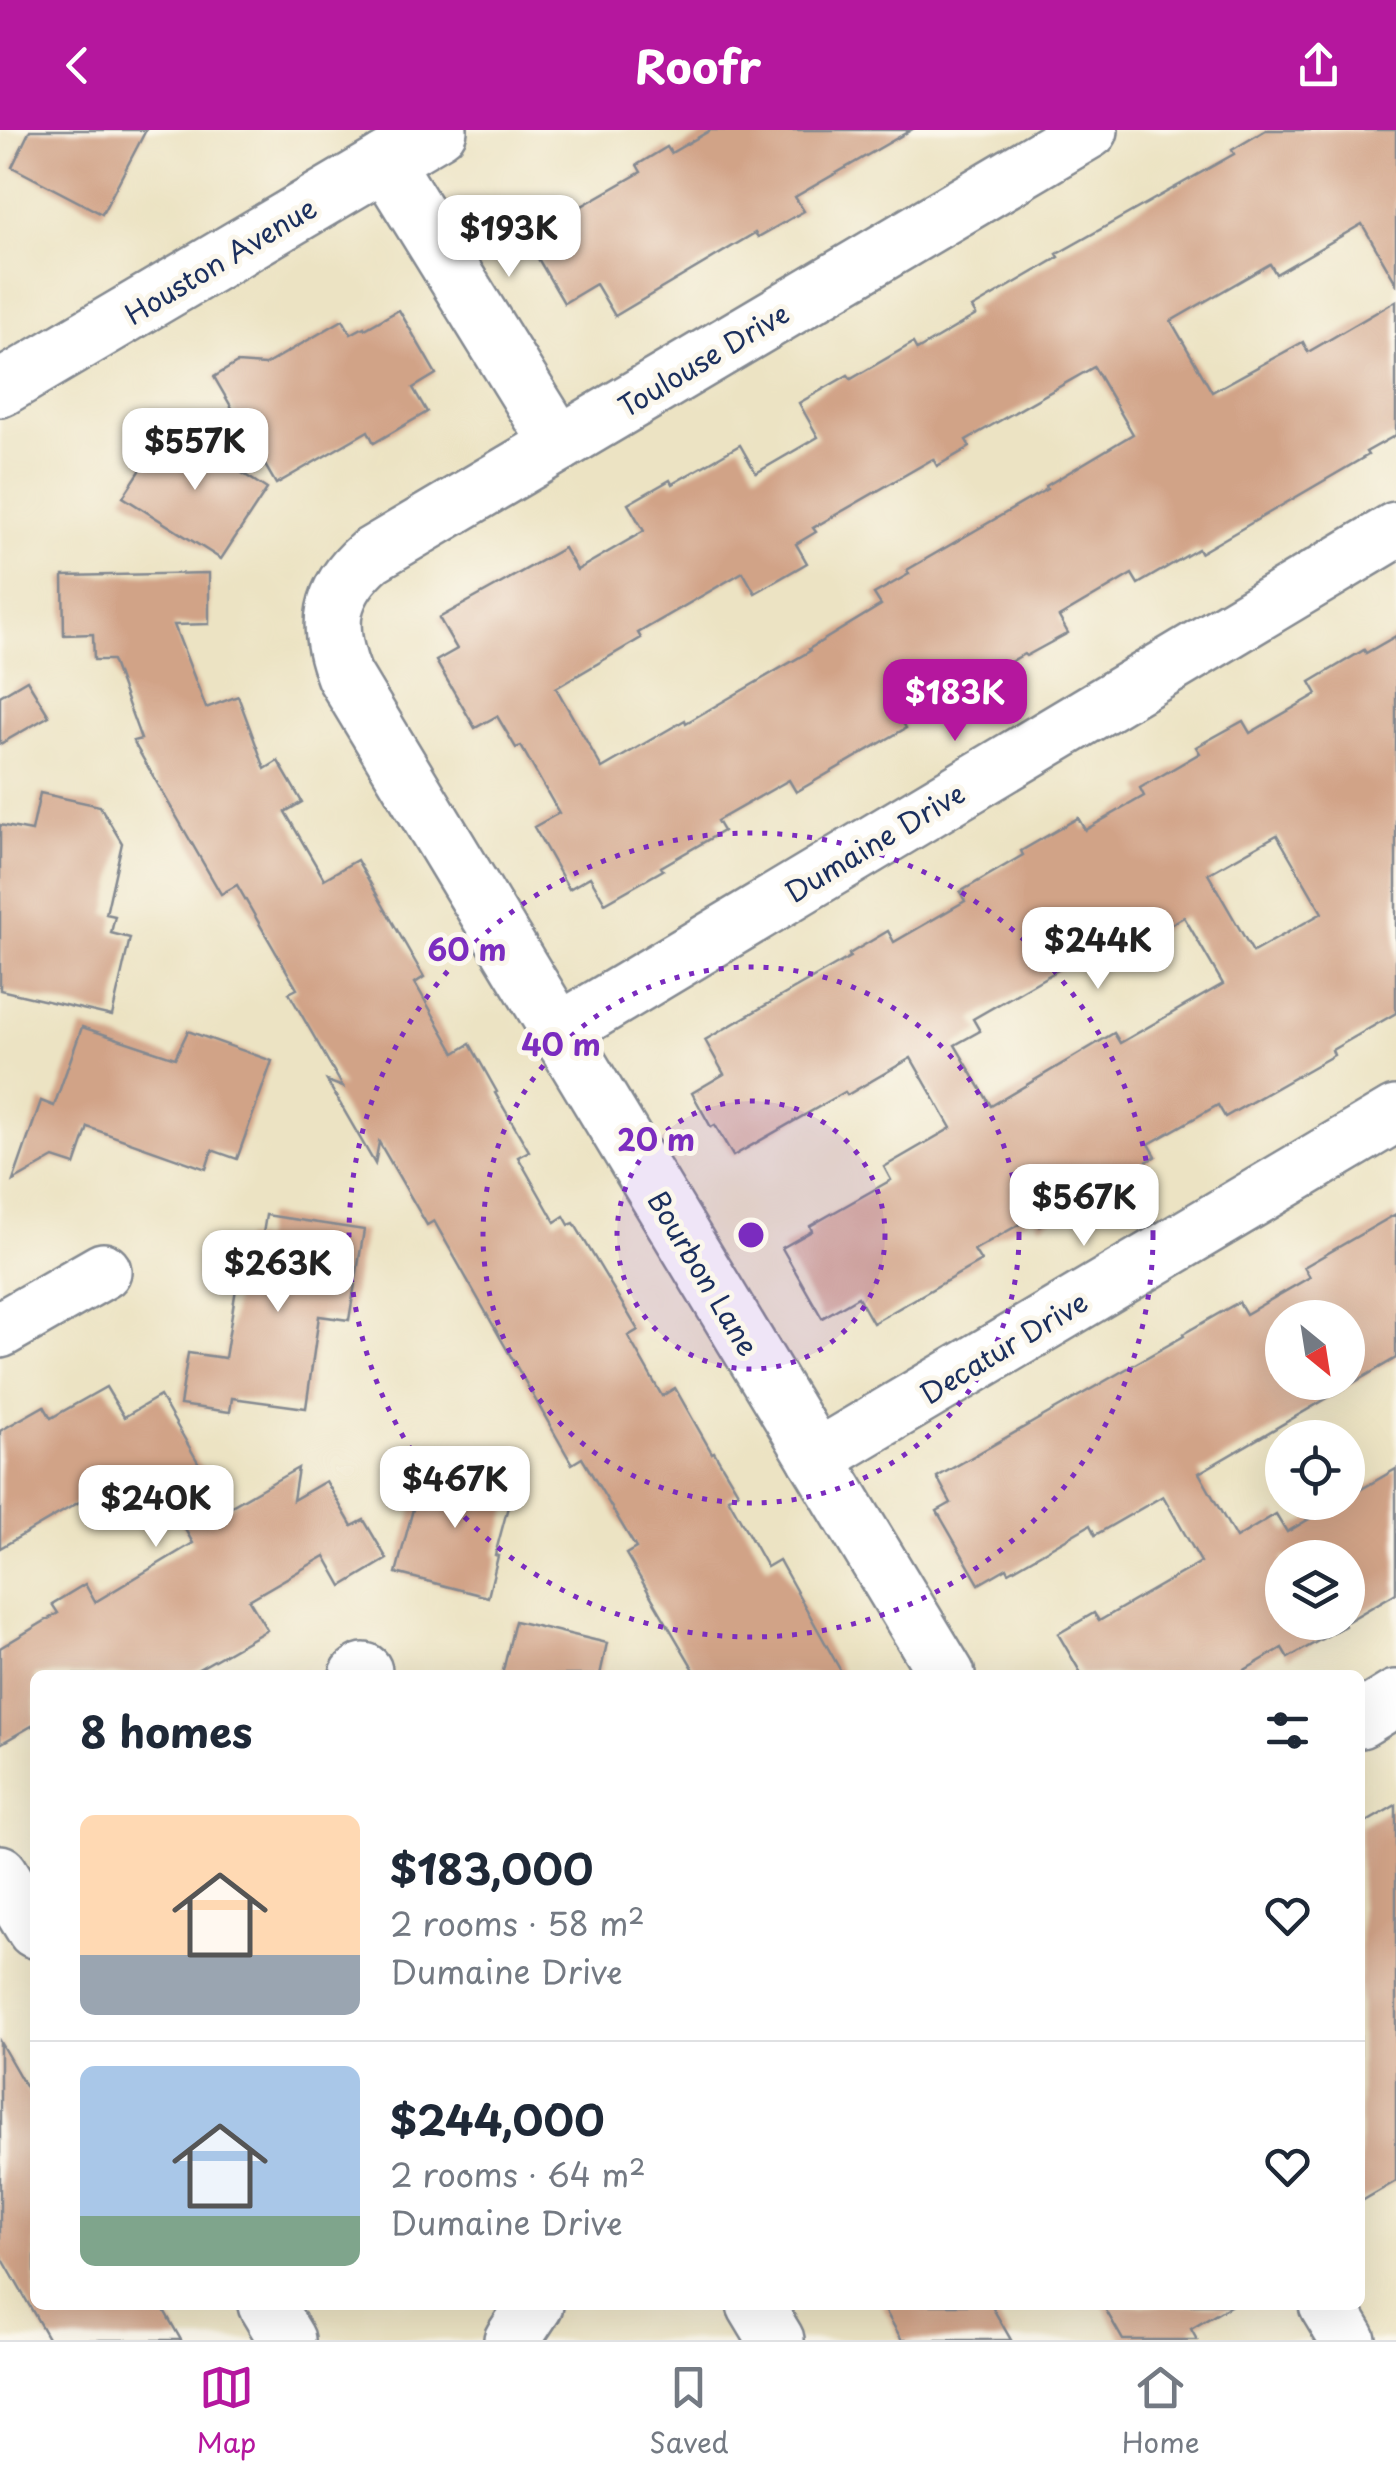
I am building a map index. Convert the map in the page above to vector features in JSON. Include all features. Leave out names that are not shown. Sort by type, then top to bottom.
[{"type":"street","name":"Houston Avenue","points":[[0,389],[439,130]]},
{"type":"street","name":"Toulouse Drive","points":[[334,605],[348,577],[370,556],[1090,130]]},
{"type":"street","points":[[385,162],[560,444]]},
{"type":"street","name":"Dumaine Drive","points":[[558,1032],[1396,530]]},
{"type":"street","name":"Bourbon Lane","points":[[334,605],[332,629],[344,675],[944,1670]]},
{"type":"street","name":"Decatur Drive","points":[[816,1458],[1396,1114]]},
{"type":"street","points":[[0,1330],[103,1271]]},
{"type":"street","points":[[1365,1717],[1396,1698]]},
{"type":"street","points":[[12,1869],[30,1917]]},
{"type":"street","points":[[269,2310],[287,2340]]},
{"type":"street","points":[[512,2340],[532,2310]]},
{"type":"street","points":[[757,2310],[776,2340]]},
{"type":"street","points":[[1330,2310],[1348,2340]]},
{"type":"building","points":[[30,130],[146,130],[102,214],[12,167]]},
{"type":"building","points":[[711,130],[911,130],[795,197],[804,211],[758,237],[755,233],[615,316],[596,284],[564,303],[526,238],[641,172],[637,165],[667,147],[671,153]]},
{"type":"building","points":[[1266,130],[1396,130],[1396,283],[1362,224],[1276,274],[1270,264],[1171,321],[1212,392],[1303,342],[1308,352],[1396,301],[1396,435],[1200,553],[1198,549],[1138,584],[1132,574],[1059,617],[1068,633],[1026,656],[969,686],[960,670],[894,708],[906,728],[796,792],[789,780],[717,821],[723,831],[605,903],[590,877],[569,889],[534,827],[559,813],[521,746],[516,748],[497,716],[475,728],[436,661],[457,649],[439,618],[564,548],[577,570],[644,531],[628,504],[740,445],[756,473],[818,437],[799,403],[913,343],[917,350],[976,315],[972,308],[1059,257],[1057,254],[1234,154],[1232,150]],"holes":[[[1094,367],[1133,434],[907,570],[909,574],[874,594],[881,605],[810,651],[602,768],[556,688],[641,638],[638,633],[743,572],[755,593],[807,563],[796,544],[816,532],[813,528],[933,459],[937,466],[970,447],[966,440]]]},
{"type":"building","points":[[399,310],[436,374],[413,388],[427,412],[374,443],[368,431],[276,484],[214,377],[237,363],[265,365],[343,320],[351,334]]},
{"type":"building","points":[[169,426],[267,489],[221,559],[123,497]]},
{"type":"building","points":[[209,573],[209,624],[174,625],[206,708],[238,696],[265,769],[278,761],[302,802],[285,812],[324,879],[357,860],[424,977],[415,983],[455,1053],[470,1044],[497,1092],[529,1151],[518,1157],[555,1222],[564,1216],[569,1225],[574,1223],[638,1330],[628,1336],[662,1396],[675,1388],[738,1492],[728,1498],[767,1567],[779,1560],[840,1670],[694,1670],[626,1554],[636,1548],[582,1458],[572,1464],[434,1221],[427,1225],[379,1142],[375,1164],[327,1081],[343,1087],[289,993],[297,989],[237,885],[221,894],[133,741],[141,739],[112,660],[94,660],[93,634],[64,635],[63,576]]},
{"type":"building","points":[[1396,636],[1396,1013],[1332,1050],[1334,1055],[1225,1117],[1218,1105],[1149,1144],[1156,1156],[1040,1226],[1034,1216],[974,1250],[981,1261],[873,1323],[858,1297],[822,1318],[782,1248],[812,1231],[810,1226],[891,1180],[884,1167],[951,1128],[911,1058],[733,1156],[692,1093],[724,1074],[705,1040],[888,931],[894,942],[965,901],[960,892],[1023,855],[1021,851],[1078,818],[1085,830],[1144,796],[1140,788],[1200,753],[1196,747],[1243,721],[1250,733],[1317,694],[1310,682],[1364,650],[1366,653]],"holes":[[[1277,835],[1322,913],[1253,952],[1208,874]],[[1184,917],[1223,984],[1120,1043],[1114,1033],[991,1106],[955,1045],[980,1031],[973,1019],[1086,954],[1094,968]]]},
{"type":"building","points":[[27,680],[49,716],[0,744],[0,696]]},
{"type":"building","points":[[40,793],[100,806],[122,843],[106,914],[115,916],[111,933],[130,938],[112,1016],[0,990],[0,825],[32,831]]},
{"type":"building","points":[[82,1027],[175,1058],[188,1031],[272,1061],[237,1159],[212,1150],[206,1169],[88,1127],[75,1165],[54,1158],[13,1181],[41,1101],[54,1106]]},
{"type":"building","points":[[1396,1214],[1396,1358],[1365,1376],[1365,1300],[1270,1300],[1310,1277],[1304,1267]]},
{"type":"building","points":[[266,1215],[364,1230],[349,1320],[319,1316],[306,1408],[232,1398],[230,1412],[180,1405],[188,1353],[225,1358],[244,1238],[262,1240]]},
{"type":"building","points":[[1239,1302],[1246,1314],[1265,1303],[1265,1400],[1324,1400],[1290,1420],[1265,1420],[1265,1434],[1199,1473],[1236,1538],[1266,1520],[1280,1520],[1287,1532],[1307,1520],[1365,1520],[1365,1487],[1396,1469],[1396,1593],[1365,1611],[1365,1540],[1265,1540],[1265,1640],[1320,1640],[1288,1658],[1282,1648],[1245,1670],[1079,1670],[1058,1634],[1094,1613],[1099,1621],[1201,1562],[1163,1496],[1095,1535],[1090,1525],[1009,1572],[1007,1568],[979,1584],[937,1511],[951,1503],[937,1477]]},
{"type":"building","points":[[106,1387],[124,1417],[160,1396],[228,1508],[298,1468],[293,1500],[326,1481],[352,1526],[364,1520],[387,1559],[342,1586],[325,1556],[249,1600],[267,1630],[197,1670],[30,1670],[30,1727],[0,1744],[0,1648],[58,1613],[52,1604],[85,1584],[95,1602],[193,1543],[152,1472],[113,1495],[107,1486],[0,1548],[0,1431],[44,1406],[51,1418]]},
{"type":"building","points":[[425,1464],[513,1488],[488,1597],[396,1573]]},
{"type":"building","points":[[515,1621],[607,1643],[601,1670],[503,1670]]},
{"type":"building","points":[[1396,1805],[1396,2181],[1365,2199],[1365,1823]]},
{"type":"building","points":[[0,2042],[30,2094],[30,2307],[0,2254]]},
{"type":"building","points":[[32,2310],[164,2310],[181,2340],[49,2340]]},
{"type":"building","points":[[885,2310],[994,2310],[1011,2340],[902,2340]]},
{"type":"building","points":[[1106,2310],[1223,2310],[1191,2329],[1197,2340],[1123,2340]]}]
